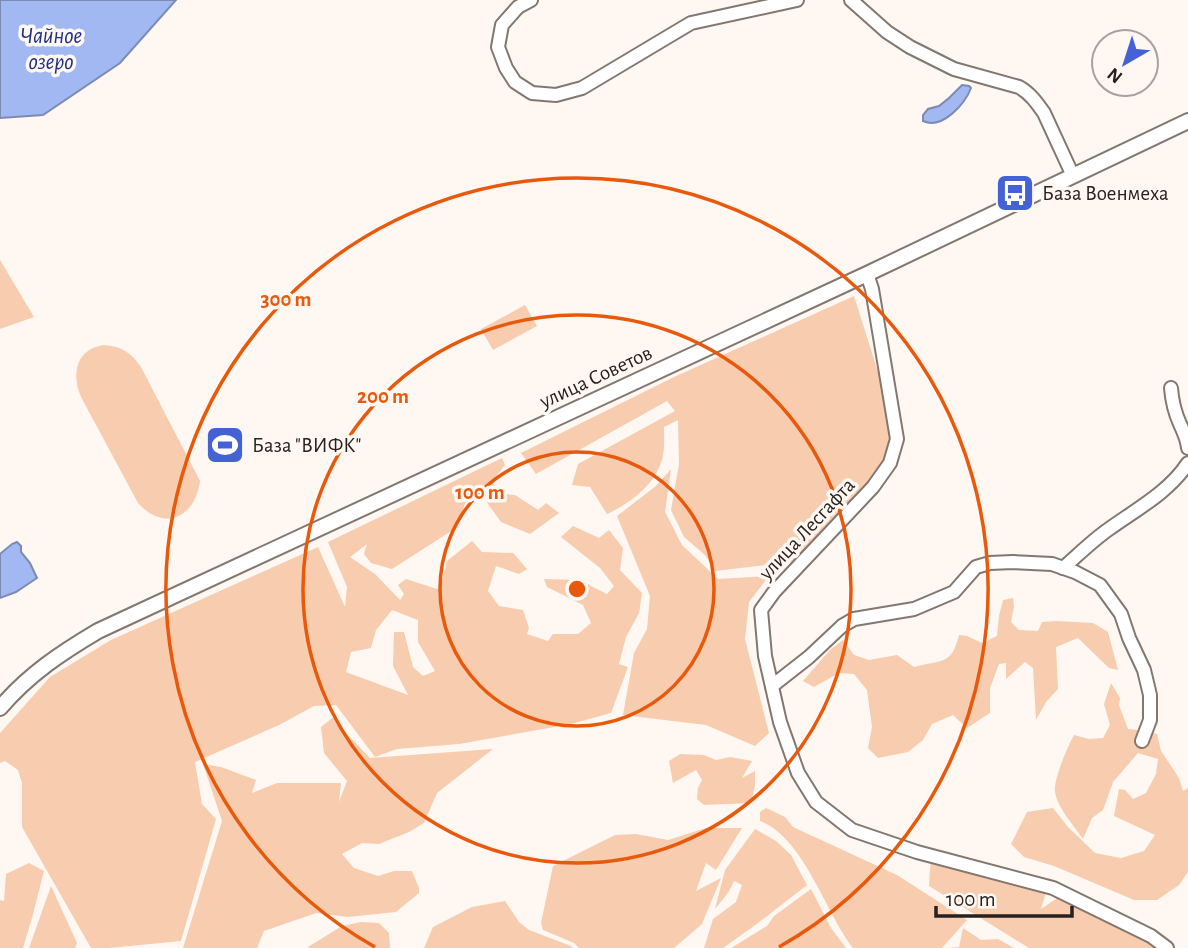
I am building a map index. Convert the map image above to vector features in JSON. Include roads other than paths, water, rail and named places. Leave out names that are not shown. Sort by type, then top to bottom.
[{"type":"main road","name":"улица Советов","points":[[0,708],[27,679],[58,655],[98,631],[867,274],[1188,121]]},
{"type":"street","points":[[531,0],[518,7],[502,25],[498,47],[515,82],[532,93],[556,95],[582,88],[691,23],[797,0]]},
{"type":"street","points":[[851,0],[887,32],[910,47],[954,69],[1024,90],[1044,113],[1073,176]]},
{"type":"street","name":"улица Лесгафта","points":[[867,274],[872,289],[897,439],[890,463],[873,487],[774,592],[761,610],[765,656],[780,722],[798,773],[816,802],[852,830],[917,852],[1053,888],[1151,936],[1167,948]]},
{"type":"street","points":[[1171,388],[1188,448]]},
{"type":"street","points":[[1063,568],[1107,530],[1152,500],[1188,463]]},
{"type":"street","points":[[772,686],[855,618],[914,609],[954,592],[976,567],[1013,562],[1052,564],[1100,585],[1121,614],[1144,670],[1150,695],[1150,720],[1142,741]]},
{"type":"water","name":"Чайное озеро","points":[[0,0],[176,0],[120,63],[43,115],[0,118]]},
{"type":"water","points":[[962,85],[971,88],[952,114],[938,122],[923,121],[923,115],[928,109],[939,106]]},
{"type":"water","points":[[17,542],[37,578],[16,592],[0,598],[0,554]]},
{"type":"place","name":"База Военмеха","points":[[1015,193]]},
{"type":"place","name":"База \"ВИФК\"","points":[[225,445]]}]
